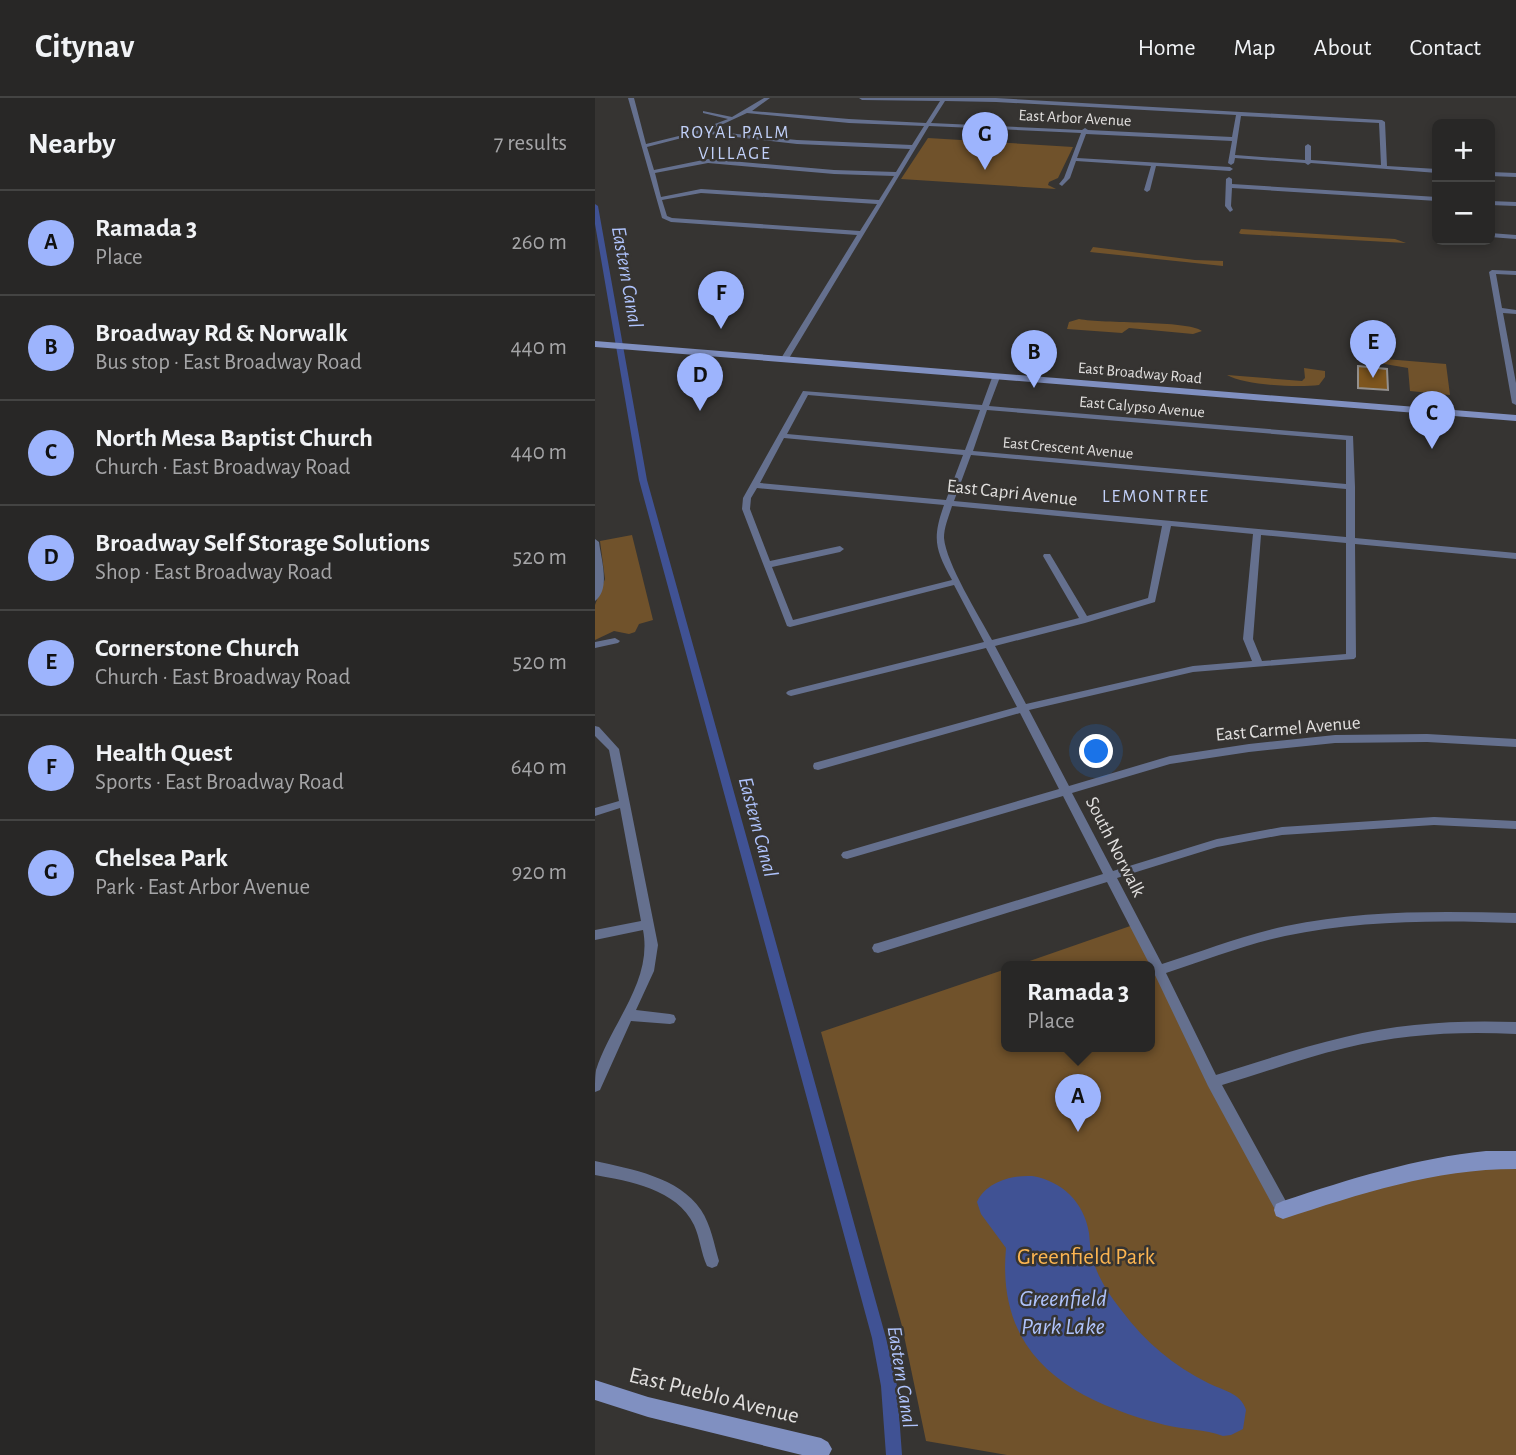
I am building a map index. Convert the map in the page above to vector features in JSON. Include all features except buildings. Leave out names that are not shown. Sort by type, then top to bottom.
[{"type":"main road","name":"East Broadway Road","points":[[595,344],[1516,418]]},
{"type":"main road","points":[[1283,1210],[1382,1178],[1491,1159],[1516,1160]]},
{"type":"main road","name":"East Pueblo Avenue","points":[[595,1390],[649,1407],[821,1449]]},
{"type":"street","points":[[631,98],[664,217],[726,226],[861,233]]},
{"type":"street","points":[[644,146],[703,132],[733,120],[767,98]]},
{"type":"street","points":[[862,98],[996,100],[1382,122],[1384,167]]},
{"type":"street","points":[[1202,112],[1204,98]]},
{"type":"street","points":[[784,360],[943,99]]},
{"type":"street","points":[[705,112],[733,120]]},
{"type":"street","name":"East Arbor Avenue","points":[[748,112],[837,120],[1235,139]]},
{"type":"street","points":[[1230,210],[1228,186],[1239,114]]},
{"type":"street","points":[[1062,184],[1085,130]]},
{"type":"street","points":[[703,132],[797,142],[913,147]]},
{"type":"street","points":[[1308,146],[1308,163]]},
{"type":"street","points":[[1232,156],[1432,170]]},
{"type":"street","points":[[1074,159],[1230,169]]},
{"type":"street","points":[[652,172],[708,161],[807,170],[898,174]]},
{"type":"street","points":[[1147,190],[1154,164]]},
{"type":"street","points":[[1495,174],[1516,176]]},
{"type":"street","points":[[1228,186],[1432,199]]},
{"type":"street","points":[[659,200],[701,191],[880,202]]},
{"type":"street","points":[[1495,203],[1516,204]]},
{"type":"street","points":[[1495,236],[1516,237]]},
{"type":"street","points":[[1516,273],[1492,272],[1516,403]]},
{"type":"street","points":[[1499,310],[1516,312]]},
{"type":"street","points":[[1506,352],[1516,353]]},
{"type":"street","name":"South Norwalk","points":[[996,377],[949,503],[940,538],[955,582],[990,642],[1068,790],[1109,877],[1154,961]]},
{"type":"street","name":"East Calypso Avenue","points":[[783,436],[806,393],[1349,438],[1351,487]]},
{"type":"street","points":[[783,436],[747,498],[745,509],[790,624],[955,582]]},
{"type":"street","name":"East Crescent Avenue","points":[[783,436],[1351,487]]},
{"type":"street","name":"East Capri Avenue","points":[[755,485],[1516,556]]},
{"type":"street","points":[[818,766],[1024,708],[1193,669],[1351,657],[1351,487]]},
{"type":"street","points":[[791,693],[1084,620],[1152,600],[1167,524]]},
{"type":"street","points":[[1257,532],[1248,639],[1258,663]]},
{"type":"street","points":[[595,547],[600,584],[595,598]]},
{"type":"street","points":[[767,565],[840,549]]},
{"type":"street","points":[[1047,556],[1084,620]]},
{"type":"street","points":[[595,645],[615,641]]},
{"type":"street","points":[[595,730],[614,749],[652,946],[648,971],[595,1086]]},
{"type":"street","name":"East Carmel Avenue","points":[[847,855],[1170,760],[1335,739],[1427,738],[1516,743]]},
{"type":"street","points":[[595,812],[624,803]]},
{"type":"street","points":[[878,948],[1217,843],[1282,831],[1434,821],[1516,825]]},
{"type":"street","points":[[1159,970],[1287,931],[1363,920],[1448,915],[1516,918]]},
{"type":"street","points":[[595,935],[648,925]]},
{"type":"street","name":"South Norwalk","points":[[1155,963],[1213,1082],[1283,1210]]},
{"type":"street","points":[[628,1015],[670,1019]]},
{"type":"street","points":[[1213,1082],[1358,1040],[1416,1030],[1484,1026],[1516,1028]]},
{"type":"street","points":[[595,1168],[634,1176],[669,1190],[696,1214],[712,1261]]},
{"type":"green space","points":[[928,138],[1073,147],[1058,178],[1049,182],[1048,185],[1056,189],[901,179]]},
{"type":"green space","points":[[1241,229],[1395,239],[1406,243],[1241,234]]},
{"type":"green space","points":[[1093,247],[1223,261],[1223,266],[1090,252]]},
{"type":"green space","points":[[1079,319],[1180,325],[1202,331],[1193,334],[1129,328],[1122,333],[1067,329],[1069,322]]},
{"type":"green space","points":[[1373,358],[1446,364],[1450,395],[1410,391],[1408,368],[1373,362]]},
{"type":"green space","points":[[1304,368],[1325,371],[1325,377],[1319,385],[1298,386],[1258,383],[1227,375],[1302,381],[1305,378]]},
{"type":"green space","points":[[632,535],[653,620],[639,624],[635,632],[629,634],[614,631],[595,640],[595,605],[605,579],[600,541]]},
{"type":"green space","name":"Greenfield Park","points":[[1136,924],[1283,1210],[1382,1178],[1516,1160],[1516,1455],[1007,1455],[926,1441],[902,1326],[821,1032],[1001,971],[1001,1052],[1155,1052],[1155,961],[1029,961]]},
{"type":"water","name":"Greenfield Park Lake","points":[[1032,1176],[1062,1188],[1077,1203],[1086,1222],[1092,1257],[1098,1273],[1131,1322],[1150,1343],[1172,1361],[1240,1400],[1246,1410],[1243,1429],[1223,1436],[1130,1415],[1070,1387],[1046,1368],[1027,1345],[1013,1318],[1006,1286],[1006,1248],[981,1214],[977,1202],[987,1189],[1000,1181]]},
{"type":"waterway","name":"Eastern Canal","points":[[595,206],[643,480],[879,1338],[889,1386],[894,1455]]},
{"type":"place","name":"Chelsea Park","points":[[985,170]]},
{"type":"place","name":"Health Quest","points":[[721,329]]},
{"type":"place","name":"Cornerstone Church","points":[[1373,378]]},
{"type":"place","name":"Broadway Rd & Norwalk","points":[[1034,388]]},
{"type":"place","name":"Broadway Self Storage Solutions","points":[[700,411]]},
{"type":"place","name":"North Mesa Baptist Church","points":[[1432,449]]},
{"type":"place","name":"Ramada 3","points":[[1078,1132]]},
{"type":"district","name":"ROYAL PALM VILLAGE","points":[[735,143]]},
{"type":"district","name":"LEMONTREE","points":[[1156,497]]}]
